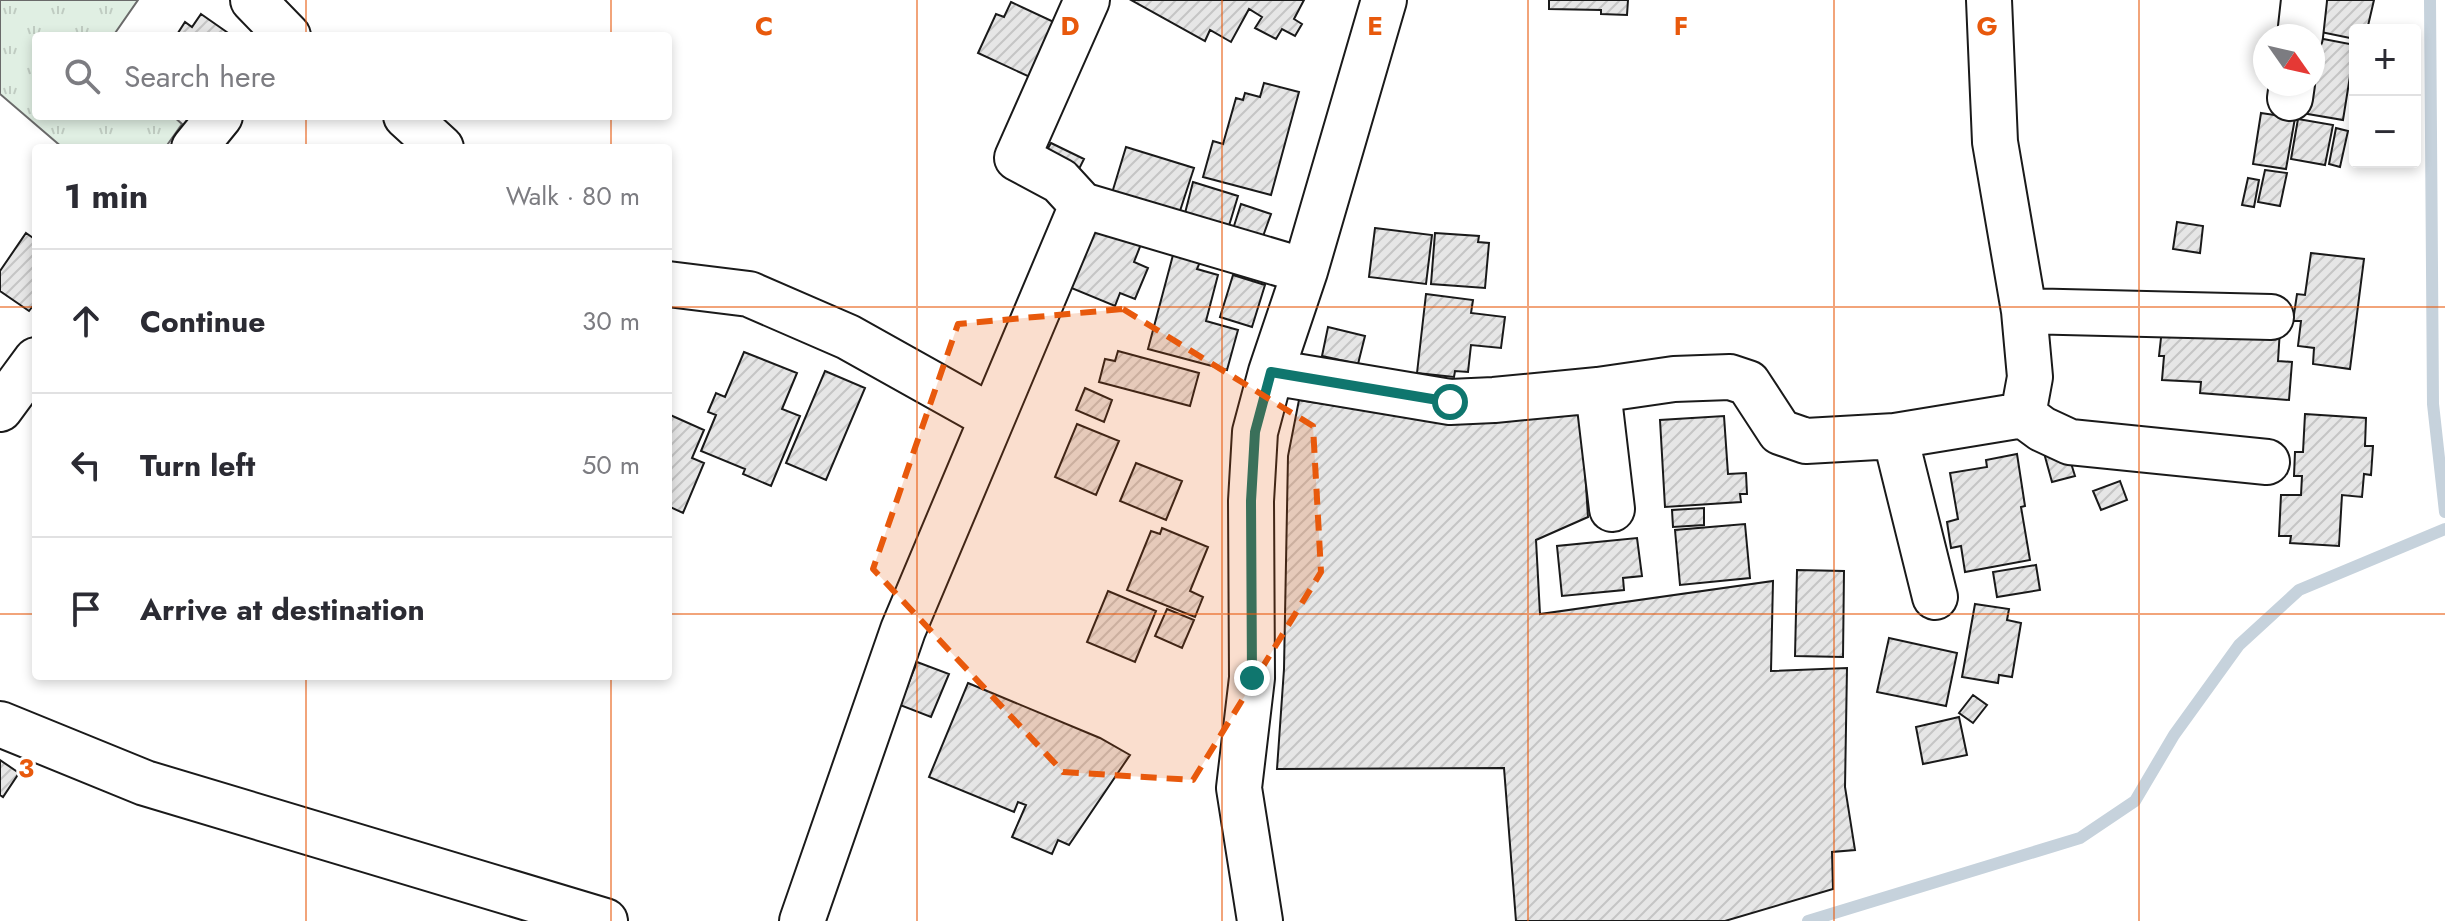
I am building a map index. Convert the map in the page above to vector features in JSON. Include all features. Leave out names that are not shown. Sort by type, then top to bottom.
[{"type":"street","points":[[253,0],[284,32]]},
{"type":"street","points":[[1087,0],[1017,158],[1060,181],[1082,205],[1305,271]]},
{"type":"street","points":[[1260,921],[1239,788],[1252,678],[1251,501],[1255,432],[1384,0]]},
{"type":"street","points":[[1989,0],[1995,142],[2024,311],[2030,377],[2023,415]]},
{"type":"street","points":[[2301,24],[2304,0]]},
{"type":"street","points":[[197,144],[217,120]]},
{"type":"street","points":[[410,120],[437,144]]},
{"type":"street","points":[[802,921],[903,630],[1082,205]]},
{"type":"street","points":[[672,284],[749,294],[848,337],[991,417]]},
{"type":"street","points":[[2024,311],[2271,317]]},
{"type":"street","points":[[0,409],[32,365]]},
{"type":"street","points":[[1271,372],[1450,402],[1598,390],[1674,379],[1730,377],[1748,383],[1780,432],[1806,441],[1895,436],[2023,415],[2042,429],[2070,442],[2267,462]]},
{"type":"street","points":[[1598,390],[1612,509]]},
{"type":"street","points":[[1895,436],[1935,597]]},
{"type":"street","points":[[0,724],[145,783],[605,921]]},
{"type":"highlighted area","points":[[1123,309],[1313,426],[1321,572],[1193,780],[1063,772],[873,569],[958,324]]},
{"type":"green space","points":[[0,0],[138,0],[116,32],[32,32],[32,120],[178,120],[182,124],[168,144],[58,144],[0,94]]},
{"type":"building","points":[[1131,0],[1304,0],[1294,19],[1302,24],[1295,36],[1282,29],[1276,39],[1255,28],[1262,17],[1249,9],[1231,42],[1210,30],[1205,41]]},
{"type":"building","points":[[1549,0],[1628,0],[1627,15],[1601,14],[1601,10],[1549,9]]},
{"type":"building","points":[[2317,0],[2374,0],[2368,24],[2349,24],[2349,38],[2325,33],[2325,24],[2312,24]]},
{"type":"building","points":[[1011,2],[1056,23],[1032,78],[978,53],[996,14],[1004,17]]},
{"type":"building","points":[[201,14],[227,32],[179,32],[185,22],[192,27]]},
{"type":"building","points":[[2325,39],[2349,44],[2349,82],[2343,120],[2296,112],[2306,96],[2325,96]]},
{"type":"building","points":[[1264,83],[1299,92],[1271,195],[1203,177],[1213,141],[1223,144],[1236,98],[1243,100],[1245,93],[1260,97]]},
{"type":"building","points":[[2261,113],[2295,118],[2286,169],[2253,164]]},
{"type":"building","points":[[2298,119],[2333,125],[2325,165],[2291,159]]},
{"type":"building","points":[[2336,128],[2348,131],[2340,167],[2329,164]]},
{"type":"building","points":[[1051,143],[1084,159],[1073,181],[1039,164]]},
{"type":"building","points":[[1126,147],[1194,168],[1179,214],[1112,193]]},
{"type":"building","points":[[2265,170],[2287,173],[2280,206],[2258,202]]},
{"type":"building","points":[[2248,178],[2259,180],[2254,207],[2242,205]]},
{"type":"building","points":[[1193,182],[1238,196],[1228,229],[1184,217]]},
{"type":"building","points":[[1241,204],[1271,214],[1262,239],[1233,229]]},
{"type":"building","points":[[2177,222],[2203,226],[2200,253],[2173,249]]},
{"type":"building","points":[[1108,225],[1143,239],[1134,262],[1148,268],[1135,299],[1120,293],[1115,306],[1069,287],[1091,232]]},
{"type":"building","points":[[1375,228],[1432,235],[1426,284],[1369,277]]},
{"type":"building","points":[[26,233],[32,237],[32,307],[29,311],[0,291],[0,271]]},
{"type":"building","points":[[1435,233],[1479,236],[1478,242],[1489,243],[1485,288],[1431,284]]},
{"type":"building","points":[[2311,253],[2364,259],[2350,369],[2313,364],[2314,348],[2298,346],[2301,321],[2293,321],[2297,294],[2305,295]]},
{"type":"building","points":[[1173,255],[1200,262],[1197,269],[1218,275],[1206,321],[1238,330],[1227,370],[1148,349]]},
{"type":"building","points":[[1233,275],[1265,285],[1252,327],[1220,317]]},
{"type":"building","points":[[1426,294],[1473,300],[1471,313],[1505,317],[1501,348],[1471,345],[1468,372],[1455,371],[1454,377],[1417,373]]},
{"type":"building","points":[[1328,327],[1365,336],[1358,364],[1322,356]]},
{"type":"building","points":[[2162,329],[2280,329],[2278,361],[2292,362],[2289,400],[2200,393],[2201,382],[2162,380],[2164,356],[2159,356]]},
{"type":"building","points":[[1118,351],[1199,373],[1190,406],[1099,382],[1105,359],[1115,361]]},
{"type":"building","points":[[744,352],[797,373],[782,409],[800,416],[771,486],[743,474],[745,469],[701,451],[716,415],[708,412],[716,393],[725,397]]},
{"type":"building","points":[[825,371],[865,388],[826,480],[786,463]]},
{"type":"building","points":[[1085,388],[1112,400],[1104,422],[1076,410]]},
{"type":"building","points":[[1299,400],[1454,424],[1581,406],[1588,517],[1536,540],[1540,614],[1773,581],[1771,671],[1847,668],[1845,787],[1855,850],[1832,852],[1833,889],[1725,921],[1516,921],[1504,768],[1277,769],[1284,669],[1288,456]]},
{"type":"building","points":[[2305,414],[2366,418],[2365,446],[2373,446],[2371,475],[2364,474],[2362,497],[2342,495],[2339,546],[2290,543],[2291,536],[2279,536],[2281,495],[2301,495],[2302,476],[2294,476],[2295,452],[2303,452]]},
{"type":"building","points":[[672,416],[704,430],[692,458],[704,463],[683,513],[672,508]]},
{"type":"building","points":[[1724,416],[1728,474],[1746,473],[1747,494],[1740,494],[1741,502],[1665,507],[1660,420]]},
{"type":"building","points":[[1077,424],[1119,441],[1096,495],[1055,477]]},
{"type":"building","points":[[2066,447],[2075,476],[2052,482],[2044,453]]},
{"type":"building","points":[[2017,454],[2025,506],[2021,507],[2030,560],[1965,572],[1961,546],[1951,548],[1947,522],[1958,519],[1950,473],[1987,467],[1986,460]]},
{"type":"building","points":[[1136,463],[1182,481],[1166,520],[1120,501]]},
{"type":"building","points":[[2120,481],[2127,500],[2101,510],[2093,491]]},
{"type":"building","points":[[1704,508],[1704,525],[1673,527],[1672,510]]},
{"type":"building","points":[[1745,524],[1750,578],[1680,585],[1675,530]]},
{"type":"building","points":[[1162,528],[1208,547],[1190,591],[1203,597],[1195,617],[1127,590],[1151,531],[1160,534]]},
{"type":"building","points":[[1637,538],[1642,576],[1623,578],[1624,590],[1562,596],[1557,546]]},
{"type":"building","points":[[2036,565],[2040,590],[1997,597],[1993,572]]},
{"type":"building","points":[[1797,570],[1844,571],[1843,657],[1795,656]]},
{"type":"building","points":[[1108,591],[1156,611],[1135,662],[1087,642]]},
{"type":"building","points":[[1975,604],[2009,609],[2007,620],[2021,623],[2012,677],[1999,675],[1998,683],[1962,677]]},
{"type":"building","points":[[1167,609],[1194,620],[1182,648],[1155,636]]},
{"type":"building","points":[[1889,638],[1957,653],[1946,706],[1877,692]]},
{"type":"building","points":[[917,662],[949,674],[931,717],[900,705]]},
{"type":"building","points":[[968,683],[1100,738],[1130,755],[1069,845],[1058,840],[1052,854],[1012,837],[1026,805],[1018,802],[1014,812],[929,777]]},
{"type":"building","points":[[1973,695],[1987,705],[1973,723],[1959,713]]},
{"type":"building","points":[[1959,717],[1967,755],[1923,764],[1916,727]]},
{"type":"building","points":[[0,760],[19,773],[3,797],[0,795]]},
{"type":"waterway","points":[[2430,0],[2433,404],[2445,512]]},
{"type":"waterway","points":[[1808,921],[2080,838],[2135,801],[2174,735],[2239,645],[2299,590],[2445,529]]},
{"type":"route","points":[[1252,678],[1251,501],[1255,432],[1271,372],[1450,402]]}]
